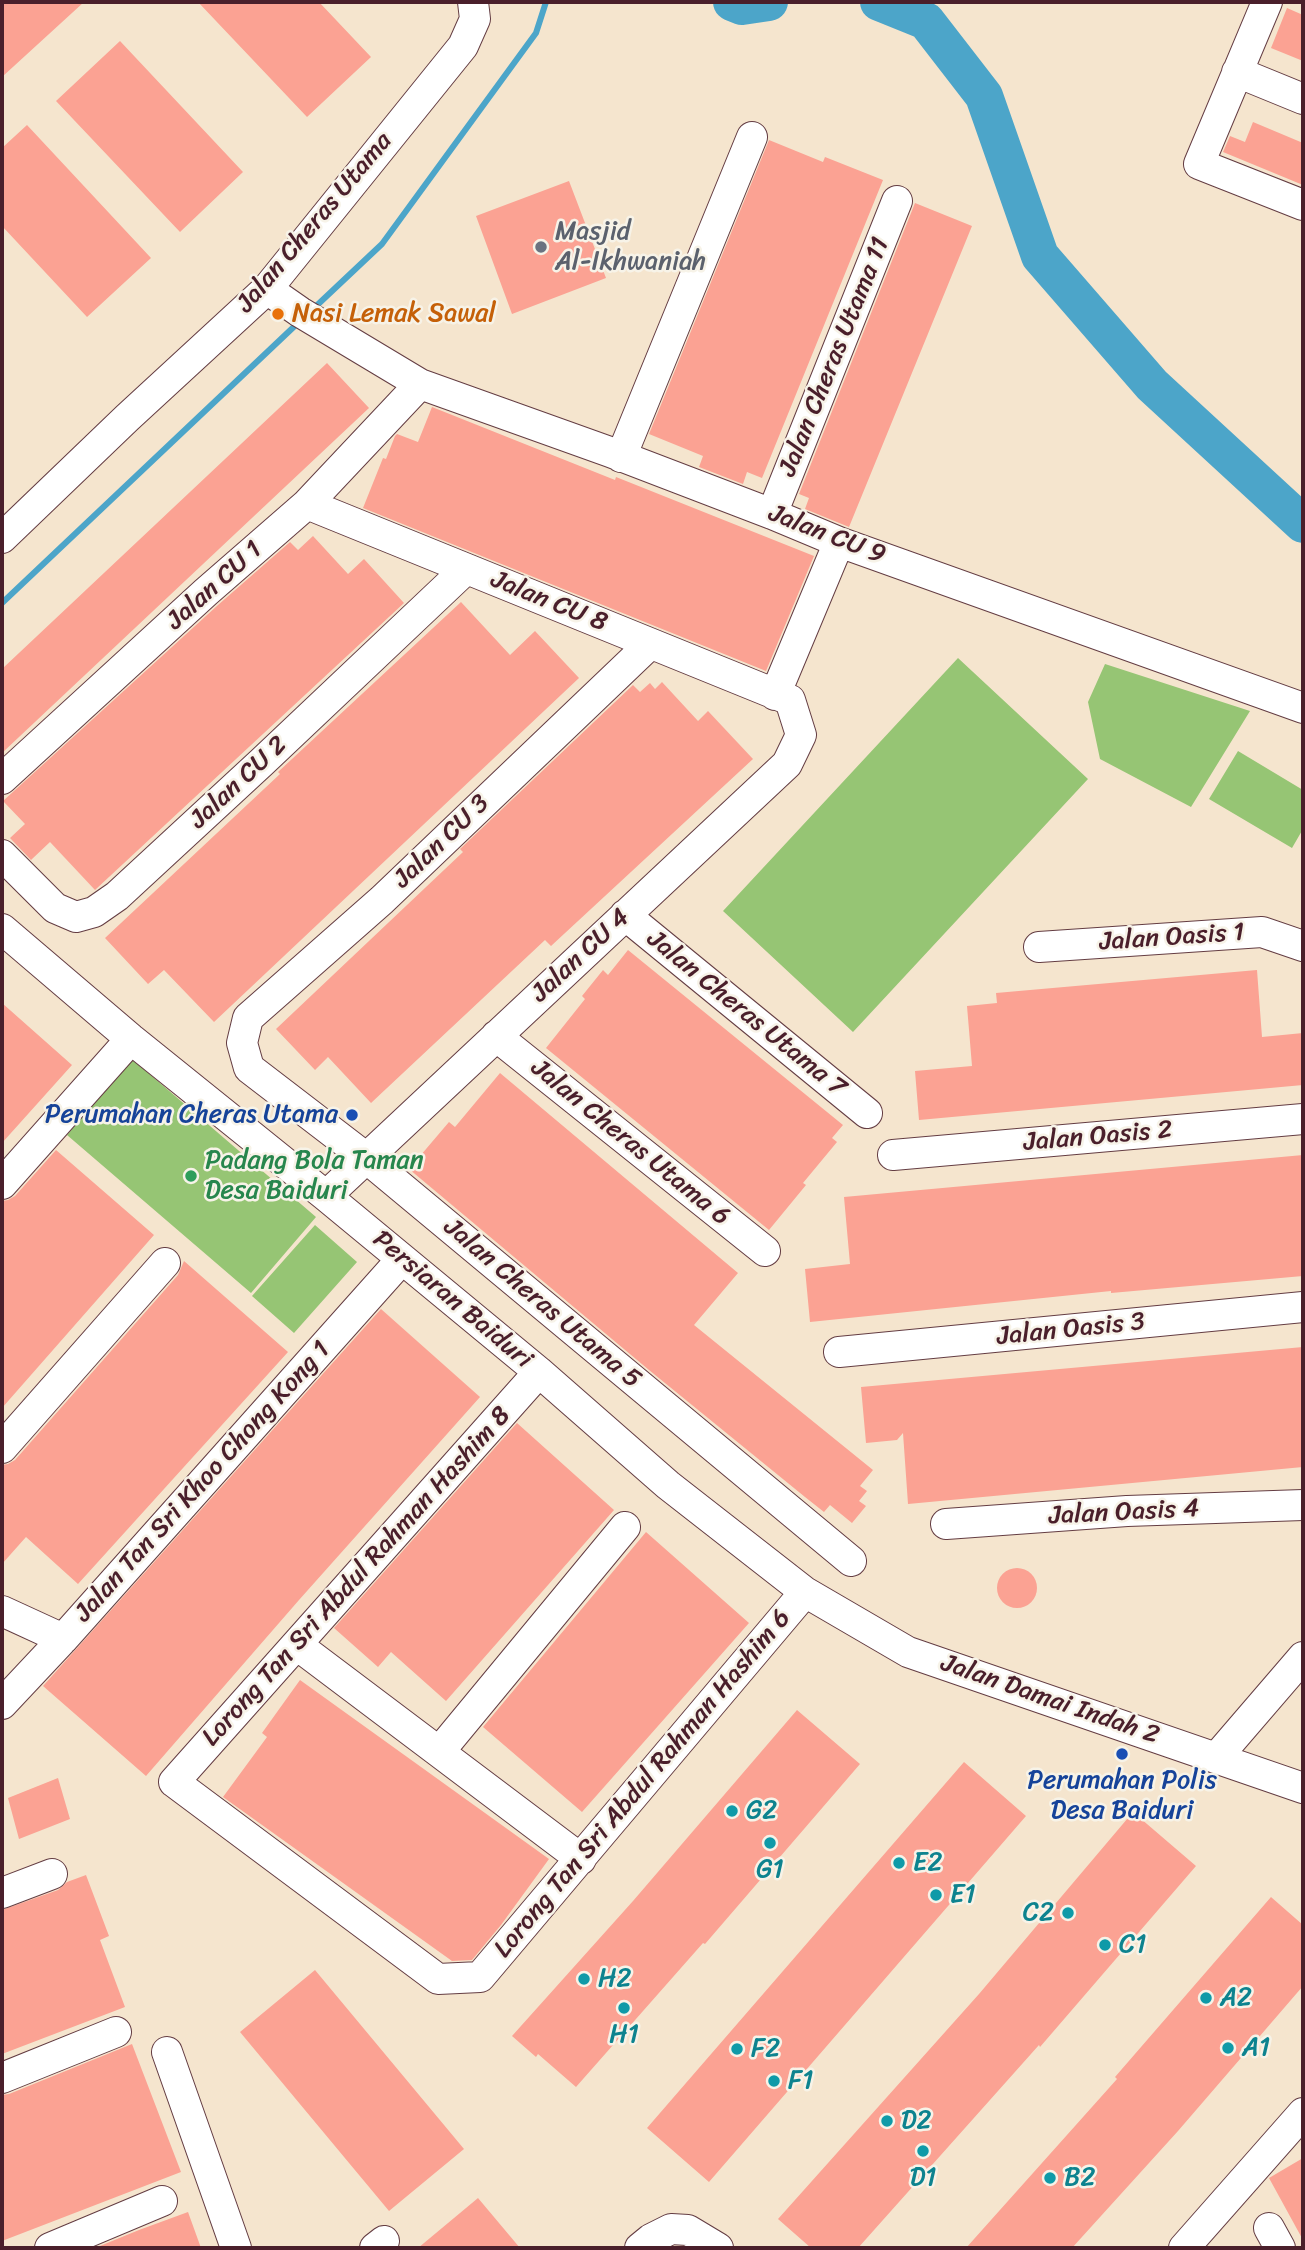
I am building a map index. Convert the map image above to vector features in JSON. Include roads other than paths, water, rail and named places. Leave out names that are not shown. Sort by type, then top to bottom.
[{"type":"street","name":"Jalan Cheras Utama","points":[[2,538],[267,289],[463,46],[475,19],[473,2]]},
{"type":"street","points":[[1267,2],[1199,164],[1303,205]]},
{"type":"street","points":[[1237,72],[1303,99]]},
{"type":"street","points":[[621,457],[752,137]]},
{"type":"street","name":"Jalan Cheras Utama 11","points":[[772,514],[897,201]]},
{"type":"street","name":"Jalan CU 9","points":[[267,289],[300,312],[420,384],[621,457],[839,542],[1303,708]]},
{"type":"street","name":"Jalan CU 1","points":[[2,779],[206,592],[307,505],[420,384]]},
{"type":"street","name":"Jalan CU 8","points":[[307,505],[782,698]]},
{"type":"street","points":[[782,698],[839,542]]},
{"type":"street","name":"Jalan CU 2","points":[[2,855],[55,908],[76,917],[94,912],[117,896],[466,569]]},
{"type":"street","name":"Jalan CU 3","points":[[242,1043],[247,1018],[382,900],[650,643]]},
{"type":"street","name":"Jalan CU 4","points":[[326,1196],[787,764],[801,735],[782,698]]},
{"type":"street","name":"Jalan Cheras Utama 7","points":[[625,915],[867,1112]]},
{"type":"street","name":"Persiaran Baiduri","points":[[2,929],[131,1039],[540,1372],[668,1485],[805,1592]]},
{"type":"street","name":"Jalan Oasis 1","points":[[1039,947],[1262,932],[1303,946]]},
{"type":"street","name":"Jalan Cheras Utama 6","points":[[496,1035],[765,1251]]},
{"type":"street","points":[[2,1184],[131,1039]]},
{"type":"street","name":"Jalan Cheras Utama 5","points":[[242,1043],[249,1068],[365,1157],[851,1561]]},
{"type":"street","name":"Jalan Oasis 2","points":[[893,1154],[1303,1119]]},
{"type":"street","name":"Jalan Tan Sri Khoo Chong Kong 1","points":[[2,1704],[402,1259]]},
{"type":"street","points":[[2,1448],[164,1263]]},
{"type":"street","name":"Jalan Oasis 3","points":[[839,1352],[1303,1307]]},
{"type":"street","name":"Lorong Tan Sri Abdul Rahman Hashim 8","points":[[480,1977],[438,1979],[174,1782],[540,1372]]},
{"type":"street","name":"Jalan Oasis 4","points":[[946,1524],[1127,1511],[1303,1505]]},
{"type":"street","points":[[439,1752],[625,1527]]},
{"type":"street","name":"Jalan Damai Indah 2","points":[[805,1592],[908,1652],[1303,1788]]},
{"type":"street","name":"Lorong Tan Sri Abdul Rahman Hashim 6","points":[[480,1977],[805,1592]]},
{"type":"street","points":[[2,1611],[63,1639]]},
{"type":"street","points":[[296,1645],[581,1859]]},
{"type":"street","points":[[1217,1758],[1303,1657]]},
{"type":"street","points":[[2,1893],[52,1874]]},
{"type":"street","points":[[2,2078],[116,2032]]},
{"type":"street","points":[[167,2052],[236,2248]]},
{"type":"street","points":[[1184,2248],[1303,2113]]},
{"type":"street","points":[[50,2248],[162,2201]]},
{"type":"street","points":[[639,2248],[671,2230],[688,2230],[718,2248]]},
{"type":"waterway","points":[[313,309],[382,244],[536,33],[546,2]]},
{"type":"waterway","points":[[732,2],[742,6],[769,2]]},
{"type":"waterway","points":[[879,2],[926,21],[984,96],[1040,256],[1152,385],[1303,524]]},
{"type":"waterway","points":[[2,603],[300,321]]},
{"type":"place","name":"Masjid Al-Ikhwaniah","points":[[541,247]]},
{"type":"place","name":"Nasi Lemak Sawal","points":[[278,314]]},
{"type":"place","name":"Perumahan Cheras Utama","points":[[352,1115]]},
{"type":"place","name":"Padang Bola Taman Desa Baiduri","points":[[191,1176]]},
{"type":"place","name":"Perumahan Polis Desa Baiduri","points":[[1122,1754]]},
{"type":"place","name":"G2","points":[[732,1811]]},
{"type":"place","name":"G1","points":[[770,1843]]},
{"type":"place","name":"E2","points":[[899,1863]]},
{"type":"place","name":"E1","points":[[936,1895]]},
{"type":"place","name":"C2","points":[[1068,1913]]},
{"type":"place","name":"C1","points":[[1105,1945]]},
{"type":"place","name":"H2","points":[[584,1979]]},
{"type":"place","name":"A2","points":[[1206,1998]]},
{"type":"place","name":"H1","points":[[624,2008]]},
{"type":"place","name":"A1","points":[[1228,2048]]},
{"type":"place","name":"F2","points":[[737,2049]]},
{"type":"place","name":"F1","points":[[774,2081]]},
{"type":"place","name":"D2","points":[[887,2121]]},
{"type":"place","name":"D1","points":[[923,2151]]},
{"type":"place","name":"B2","points":[[1050,2178]]}]
